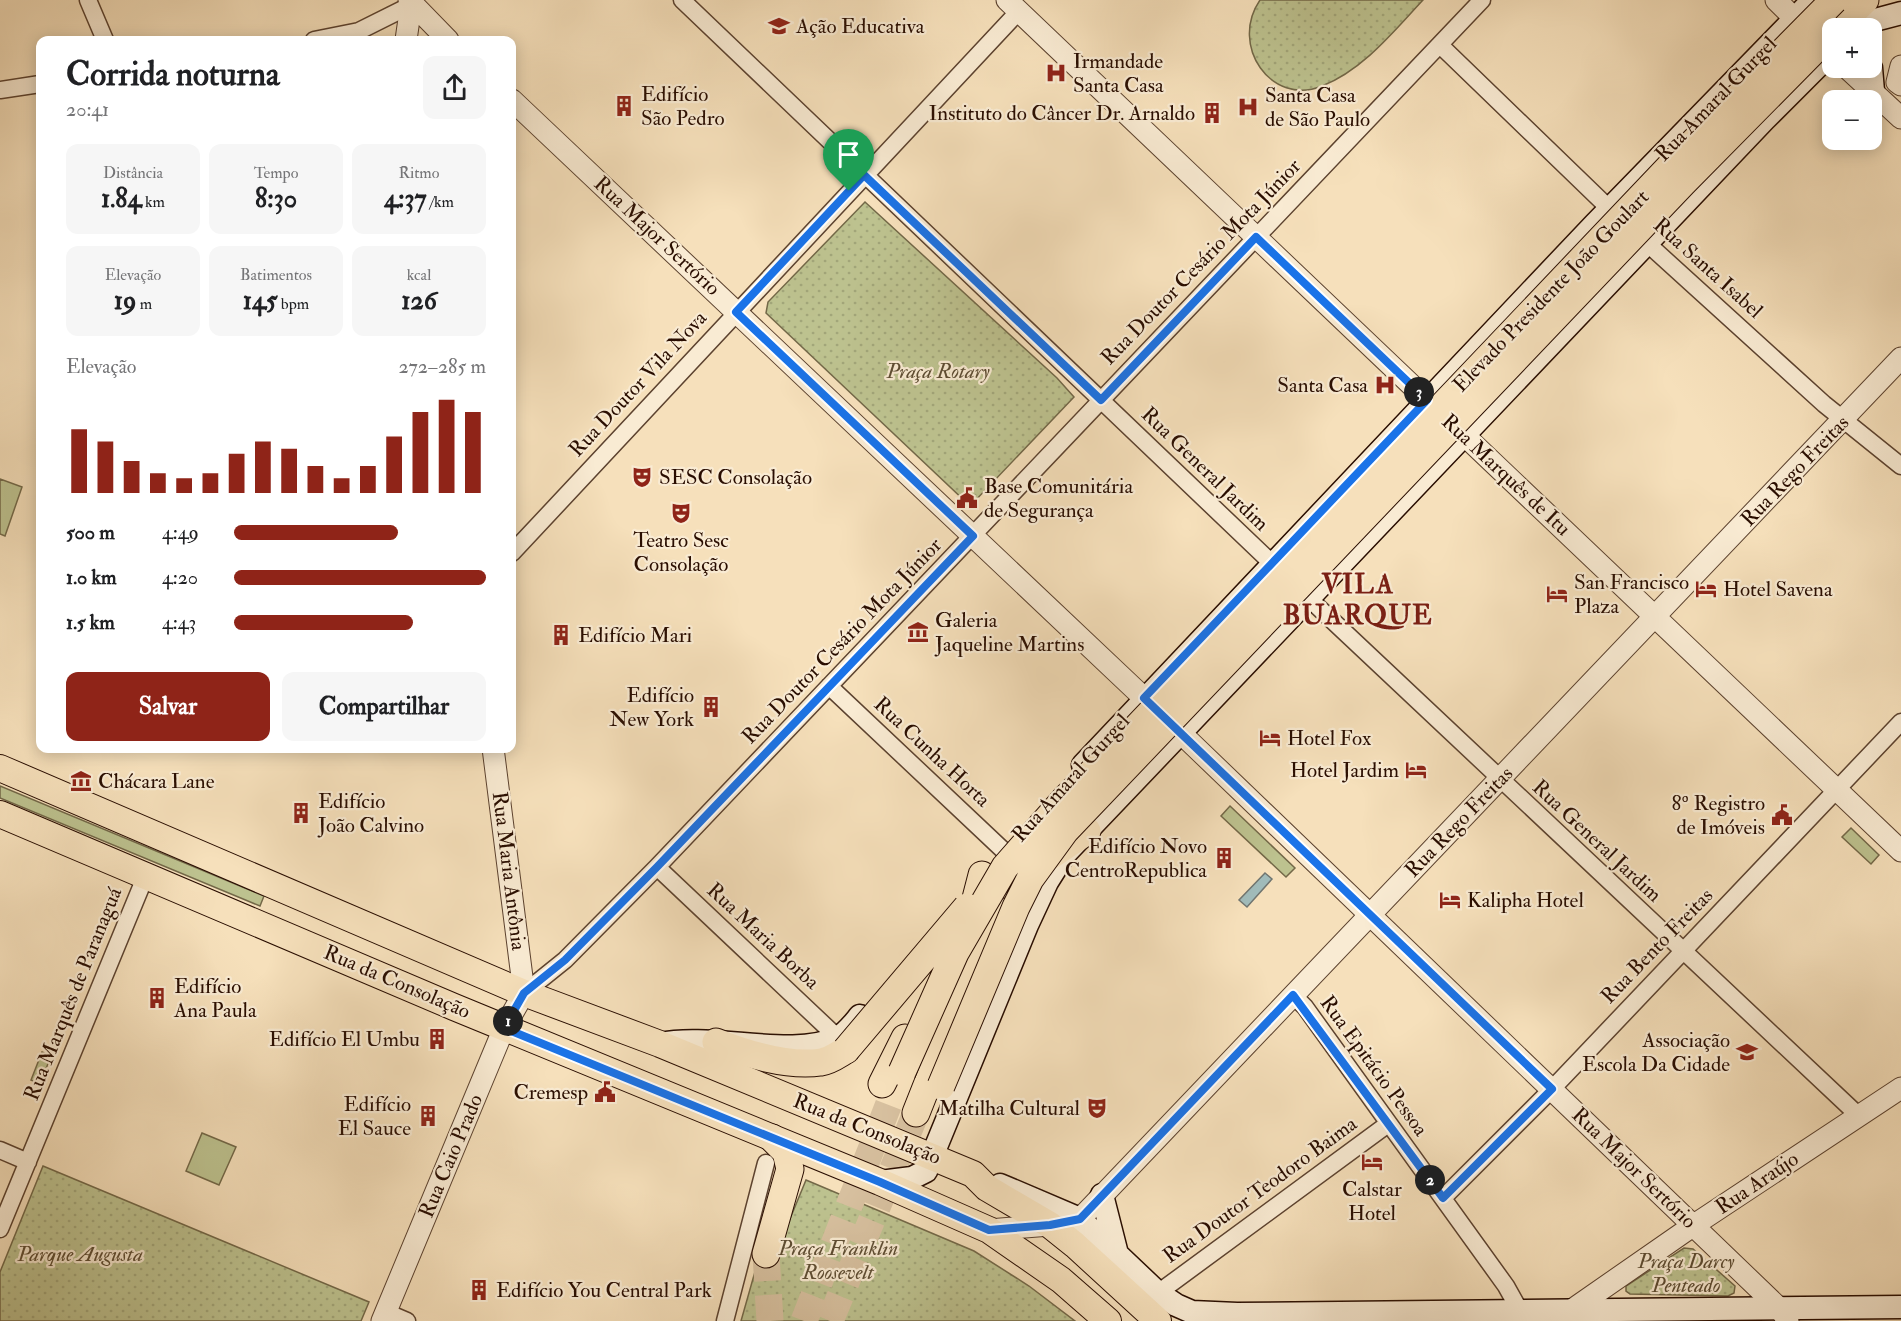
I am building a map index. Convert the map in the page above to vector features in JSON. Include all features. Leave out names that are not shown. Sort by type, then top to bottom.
[{"type":"highway","name":"Elevado Presidente João Goulart","points":[[892,1086],[997,864],[1122,742],[1679,157],[1834,0]]},
{"type":"highway","name":"Elevado Presidente João Goulart","points":[[1086,831],[1052,854],[1034,874],[1019,890],[979,954],[922,1115],[941,1086],[1016,907],[1030,879],[1034,874],[1065,831],[1676,191],[1822,60]]},
{"type":"highway","points":[[716,1042],[739,1051],[807,1063],[823,1062],[970,903],[997,864]]},
{"type":"highway","points":[[766,1254],[790,1169],[786,1152],[769,1151]]},
{"type":"main road","name":"Rua Amaral Gurgel","points":[[997,864],[1144,698],[1610,208],[1813,0]]},
{"type":"main road","points":[[1865,18],[1869,0]]},
{"type":"main road","points":[[1875,18],[1901,13]]},
{"type":"main road","points":[[1882,24],[1901,29]]},
{"type":"main road","points":[[880,1182],[926,1171],[1047,882],[1064,855],[1646,243],[1822,61]]},
{"type":"main road","name":"Rua da Consolação","points":[[0,768],[524,993],[660,1044],[1080,1219],[1117,1254],[1164,1306]]},
{"type":"main road","name":"Rua da Consolação","points":[[0,814],[504,1028],[769,1151],[880,1182],[989,1230],[1061,1280],[1108,1321]]},
{"type":"main road","name":"Rua da Consolação","points":[[660,1044],[681,1040],[716,1042]]},
{"type":"main road","name":"Rua da Consolação","points":[[973,1174],[987,1188],[1050,1225],[1164,1306]]},
{"type":"main road","points":[[1102,1195],[1117,1254]]},
{"type":"main road","points":[[1164,1306],[1207,1314],[1523,1316],[1784,1315],[1901,1308]]},
{"type":"street","points":[[88,0],[103,36]]},
{"type":"street","name":"Rua General Jardim","points":[[681,0],[1499,780],[1858,1116]]},
{"type":"street","name":"Rua Doutor Cesário Mota Júnior","points":[[524,993],[565,960],[657,867],[1482,0]]},
{"type":"street","points":[[1776,0],[1822,38]]},
{"type":"street","points":[[414,2],[443,35]]},
{"type":"street","points":[[335,36],[359,31],[414,2]]},
{"type":"street","points":[[408,36],[414,2]]},
{"type":"street","name":"Rua Doutor Vila Nova","points":[[516,548],[864,175],[1013,6]]},
{"type":"street","name":"Rua Marquês de Itu","points":[[1013,6],[1901,851]]},
{"type":"street","points":[[411,36],[417,30],[443,35]]},
{"type":"street","name":"Rua Santa Isabel","points":[[1440,45],[1646,243],[1844,420],[1901,466]]},
{"type":"street","points":[[1901,66],[1897,82],[1901,86]]},
{"type":"street","points":[[1862,78],[1872,90]]},
{"type":"street","points":[[0,90],[36,85]]},
{"type":"street","points":[[1882,100],[1901,118]]},
{"type":"street","name":"Rua Major Sertório","points":[[516,104],[1180,732],[1694,1225],[1784,1315]]},
{"type":"street","name":"Rua Rego Freitas","points":[[1080,1219],[1901,358]]},
{"type":"street","name":"Rua Cunha Horta","points":[[829,686],[997,864]]},
{"type":"street","name":"Rua Bento Freitas","points":[[1443,1198],[1552,1089],[1901,722]]},
{"type":"street","name":"Rua Maria Antônia","points":[[494,753],[524,993]]},
{"type":"street","name":"Rua Maria Borba","points":[[657,867],[842,1044]]},
{"type":"street","name":"Rua Marquês de Paranaguá","points":[[0,1229],[146,875]]},
{"type":"street","name":"Rua Caio Prado","points":[[384,1317],[504,1028],[524,993]]},
{"type":"street","name":"Rua Epitácio Pessoa","points":[[1293,995],[1443,1198],[1523,1316]]},
{"type":"street","name":"Rua Araújo","points":[[1563,1316],[1694,1225],[1901,1088]]},
{"type":"street","name":"Rua Doutor Teodoro Baima","points":[[1164,1306],[1388,1124]]},
{"type":"street","points":[[0,1150],[28,1162]]},
{"type":"street","points":[[725,1321],[769,1151]]},
{"type":"street","points":[[989,1230],[1050,1225],[1080,1219]]},
{"type":"street","points":[[384,1317],[407,1321]]},
{"type":"green space","points":[[1260,0],[1423,0],[1377,49],[1351,70],[1322,86],[1303,90],[1286,88],[1272,80],[1260,68],[1253,53],[1249,35],[1252,17]]},
{"type":"green space","name":"Praça Rotary","points":[[865,202],[1057,378],[1074,397],[972,504],[967,503],[766,313],[768,302]]},
{"type":"green space","points":[[0,479],[22,487],[5,536],[0,534]]},
{"type":"green space","points":[[0,786],[264,896],[260,906],[0,798]]},
{"type":"green space","points":[[1230,806],[1295,868],[1286,877],[1221,816]]},
{"type":"green space","points":[[1851,828],[1879,855],[1871,864],[1842,837]]},
{"type":"green space","points":[[42,1052],[51,1056],[40,1084],[31,1080]]},
{"type":"green space","points":[[202,1133],[236,1147],[219,1185],[186,1171]]},
{"type":"green space","name":"Parque Augusta","points":[[43,1166],[369,1302],[361,1321],[0,1321],[0,1272]]},
{"type":"green space","name":"Praça Franklin Roosevelt","points":[[806,1180],[974,1251],[1029,1286],[1075,1321],[741,1321],[760,1254],[773,1260]]},
{"type":"green space","name":"Praça Darcy Penteado","points":[[1684,1248],[1693,1249],[1735,1286],[1734,1293],[1728,1296],[1630,1294],[1626,1291],[1626,1286]]},
{"type":"water","points":[[1265,873],[1272,879],[1247,907],[1239,900]]},
{"type":"tunnel","points":[[804,1321],[890,1101]]},
{"type":"tunnel","points":[[830,1321],[916,1113]]},
{"type":"tunnel","points":[[766,1254],[770,1321]]},
{"type":"place","name":"Ação Educativa","points":[[779,26]]},
{"type":"place","name":"Irmandade Santa Casa","points":[[1056,73]]},
{"type":"place","name":"Edifício São Pedro","points":[[624,106]]},
{"type":"place","name":"Santa Casa de São Paulo","points":[[1248,107]]},
{"type":"place","name":"Instituto do Câncer Dr. Arnaldo","points":[[1212,113]]},
{"type":"place","name":"Santa Casa","points":[[1385,385]]},
{"type":"place","name":"SESC Consolação","points":[[642,477]]},
{"type":"place","name":"Base Comunitária de Segurança","points":[[967,498]]},
{"type":"place","name":"Teatro Sesc Consolação","points":[[681,513]]},
{"type":"place","name":"Hotel Savena","points":[[1706,589]]},
{"type":"place","name":"San Francisco Plaza","points":[[1557,594]]},
{"type":"place","name":"Galeria Jaqueline Martins","points":[[918,632]]},
{"type":"place","name":"Edifício Mari","points":[[561,635]]},
{"type":"place","name":"Edifício New York","points":[[711,707]]},
{"type":"place","name":"Hotel Fox","points":[[1270,738]]},
{"type":"place","name":"Hotel Jardim","points":[[1416,770]]},
{"type":"place","name":"Chácara Lane","points":[[81,781]]},
{"type":"place","name":"Edifício João Calvino","points":[[301,813]]},
{"type":"place","name":"8º Registro de Imóveis","points":[[1782,815]]},
{"type":"place","name":"Edifício Novo CentroRepublica","points":[[1224,858]]},
{"type":"place","name":"Kalipha Hotel","points":[[1450,900]]},
{"type":"place","name":"Edifício Ana Paula","points":[[157,998]]},
{"type":"place","name":"Edifício El Umbu","points":[[437,1039]]},
{"type":"place","name":"Associação Escola Da Cidade","points":[[1747,1052]]},
{"type":"place","name":"Cremesp","points":[[605,1092]]},
{"type":"place","name":"Matilha Cultural","points":[[1097,1108]]},
{"type":"place","name":"Edifício El Sauce","points":[[428,1116]]},
{"type":"place","name":"Calstar Hotel","points":[[1372,1162]]},
{"type":"place","name":"Edifício You Central Park","points":[[479,1290]]},
{"type":"district","name":"VILA BUARQUE","points":[[1358,600]]},
{"type":"route","points":[[864,175],[1101,400],[1256,237],[1427,400],[1144,698],[1552,1089],[1443,1198],[1305,1007],[1293,995],[1080,1219],[1050,1225],[989,1230],[880,1182],[504,1028],[524,993],[565,960],[657,867],[973,536],[736,312],[849,191],[864,175]]}]
